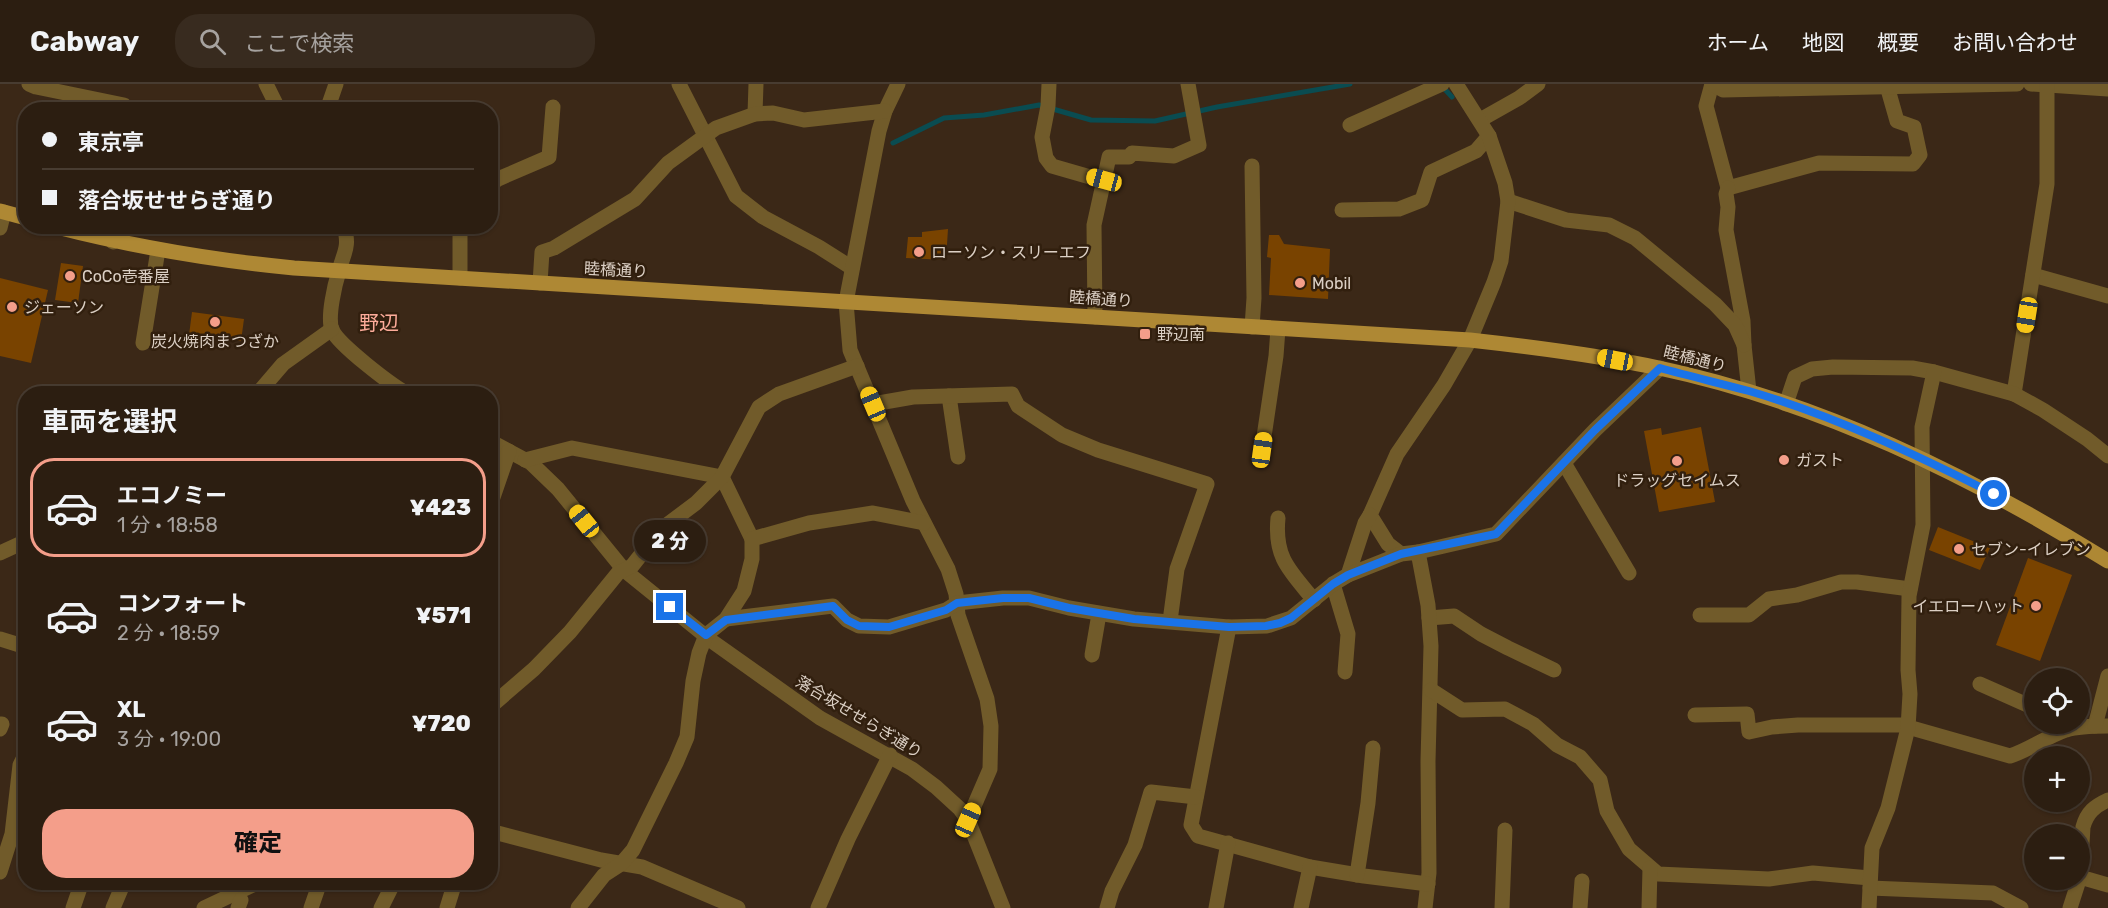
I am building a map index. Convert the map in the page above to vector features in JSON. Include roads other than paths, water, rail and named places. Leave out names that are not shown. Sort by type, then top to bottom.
[{"type":"main road","points":[[2,211],[18,216]]},
{"type":"main road","name":"睦橋通り","points":[[115,234],[159,250],[221,261],[339,271],[1470,340],[1571,352],[1660,368],[1749,392],[1857,430],[1921,457],[1994,494],[2108,561]]},
{"type":"street","points":[[29,84],[109,102]]},
{"type":"street","points":[[266,84],[275,102]]},
{"type":"street","points":[[330,102],[336,84]]},
{"type":"street","points":[[679,84],[736,196],[763,217],[819,247],[852,268]]},
{"type":"street","points":[[755,114],[756,84]]},
{"type":"street","points":[[898,84],[885,111],[879,131],[852,268],[846,302],[850,350],[924,523],[948,569],[956,594],[958,615],[987,699],[991,726],[990,769],[968,820]]},
{"type":"street","points":[[1050,84],[1042,137],[1046,158],[1052,166],[1103,184]]},
{"type":"street","points":[[1095,317],[1094,225],[1110,157],[1129,158],[1132,153],[1174,156],[1199,145],[1188,84]]},
{"type":"street","points":[[1348,575],[1365,523],[1397,454],[1444,385],[1470,340],[1501,261],[1508,201],[1497,154],[1490,136],[1456,84]]},
{"type":"street","points":[[1480,120],[1519,98],[1538,84]]},
{"type":"street","points":[[1749,392],[1743,321],[1726,230],[1728,188],[1706,106],[1712,84],[1723,90],[1817,86],[2018,84]]},
{"type":"street","points":[[2014,394],[2047,184],[2042,84],[2108,88]]},
{"type":"street","points":[[1350,125],[1437,86]]},
{"type":"street","points":[[1728,188],[1818,163],[1913,164],[1920,155],[1914,127],[1897,121],[1887,86]]},
{"type":"street","points":[[498,179],[549,157],[553,106]]},
{"type":"street","points":[[540,283],[542,252],[554,248],[635,199],[668,163],[716,128],[755,114],[773,113],[804,120],[885,111]]},
{"type":"street","points":[[1342,210],[1399,209],[1422,200],[1431,172],[1476,152],[1490,136]]},
{"type":"street","points":[[1252,166],[1254,298],[1252,327]]},
{"type":"street","points":[[1508,201],[1566,220],[1609,225],[1635,238],[1715,304],[1736,325],[1744,345]]},
{"type":"street","points":[[0,228],[2,211]]},
{"type":"street","points":[[346,234],[348,242],[332,301],[332,329],[342,343],[396,386]]},
{"type":"street","points":[[460,234],[460,278]]},
{"type":"street","points":[[143,343],[159,250]]},
{"type":"street","points":[[2034,275],[2108,296]]},
{"type":"street","points":[[264,386],[283,364],[332,329]]},
{"type":"street","points":[[1262,450],[1278,329]]},
{"type":"street","points":[[498,699],[534,669],[570,632],[618,573],[632,566],[668,524],[696,503],[722,477],[759,407],[778,394],[857,366]]},
{"type":"street","points":[[726,620],[833,606],[847,620],[859,626],[889,627],[946,610],[957,603],[1003,598],[1029,598],[1099,614],[1229,627],[1266,626],[1280,623],[1291,618],[1333,584],[1348,575],[1401,554],[1496,534],[1595,430],[1660,368]]},
{"type":"street","points":[[1786,404],[1795,377],[1812,369],[1912,368],[2014,394],[2087,439],[2108,456]]},
{"type":"street","points":[[1869,908],[1872,848],[1887,808],[1908,728],[1910,589],[1923,525],[1922,427],[1934,372]]},
{"type":"street","points":[[873,404],[913,397],[1012,394],[1018,406],[1062,435],[1098,450],[1207,484],[1177,569],[1170,621]]},
{"type":"street","points":[[950,396],[958,457]]},
{"type":"street","name":"落合坂せせらぎ通り","points":[[498,445],[531,463],[558,489],[624,570],[730,655],[820,718],[890,755],[936,787],[960,809],[968,820],[1003,908]]},
{"type":"street","points":[[525,460],[572,448],[722,477]]},
{"type":"street","points":[[498,483],[509,451]]},
{"type":"street","points":[[1564,463],[1629,573]]},
{"type":"street","points":[[578,908],[604,875],[621,864],[633,850],[649,820],[687,737],[693,681],[699,653],[706,635],[726,620],[744,591],[749,578],[752,539],[722,477]]},
{"type":"street","points":[[752,539],[809,523],[873,513],[924,523]]},
{"type":"street","points":[[1370,515],[1388,544],[1401,554]]},
{"type":"street","points":[[1278,518],[1276,537],[1279,550],[1287,567],[1314,600]]},
{"type":"street","points":[[0,553],[18,545]]},
{"type":"street","points":[[1418,552],[1429,618],[1431,646],[1428,884],[1425,908]]},
{"type":"street","points":[[1700,615],[1749,615],[1769,599],[1797,595],[1840,582],[1910,589]]},
{"type":"street","points":[[1333,584],[1348,634],[1345,672]]},
{"type":"street","points":[[1092,655],[1099,614]]},
{"type":"street","points":[[1429,618],[1455,616],[1498,643],[1554,669]]},
{"type":"street","points":[[1229,627],[1191,825],[1198,836],[1310,867],[1428,884]]},
{"type":"street","points":[[0,639],[18,645]]},
{"type":"street","points":[[2101,726],[2108,676]]},
{"type":"street","points":[[1980,684],[2024,704]]},
{"type":"street","points":[[1431,690],[1462,710],[1505,709],[1533,724],[1557,745],[1580,757],[1600,780],[1607,811],[1629,849],[1658,874],[1769,879],[1813,873],[1870,883],[1993,893],[2021,908]]},
{"type":"street","points":[[1695,715],[1747,714],[1749,732],[1798,725],[1901,725],[2010,756],[2057,734]]},
{"type":"street","points":[[0,724],[2,724],[0,729]]},
{"type":"street","points":[[1357,875],[1368,803],[1373,748]]},
{"type":"street","points":[[818,908],[848,839],[890,755]]},
{"type":"street","points":[[0,872],[12,834],[18,788]]},
{"type":"street","points":[[1107,908],[1112,891],[1135,845],[1152,792],[1196,797]]},
{"type":"street","points":[[2085,824],[2091,810],[2108,800]]},
{"type":"street","points":[[1502,908],[1505,830]]},
{"type":"street","points":[[498,833],[621,864],[642,867],[738,908]]},
{"type":"street","points":[[1216,908],[1228,843]]},
{"type":"street","points":[[1301,908],[1310,867]]},
{"type":"street","points":[[1649,908],[1650,868]]},
{"type":"street","points":[[2090,876],[2108,885]]},
{"type":"street","points":[[1580,908],[1582,881]]},
{"type":"street","points":[[73,908],[79,890]]},
{"type":"street","points":[[113,908],[121,890]]},
{"type":"street","points":[[204,908],[242,890]]},
{"type":"street","points":[[227,908],[240,904],[260,890]]},
{"type":"street","points":[[311,908],[317,890]]},
{"type":"street","points":[[381,908],[389,890]]},
{"type":"street","points":[[447,908],[453,890]]},
{"type":"street","points":[[2070,908],[2075,890]]},
{"type":"waterway","points":[[893,143],[944,118],[984,115],[1039,105],[1091,120],[1155,121],[1217,107],[1350,84]]},
{"type":"waterway","points":[[1441,85],[1452,97]]},
{"type":"place","name":"ローソン・スリーエフ","points":[[919,252]]},
{"type":"place","name":"CoCo壱番屋","points":[[70,276]]},
{"type":"place","name":"Mobil","points":[[1300,283]]},
{"type":"place","name":"ジェーソン","points":[[12,307]]},
{"type":"place","name":"炭火焼肉まつざか","points":[[215,322]]},
{"type":"place","name":"野辺南","points":[[1145,334]]},
{"type":"place","name":"ガスト","points":[[1784,460]]},
{"type":"place","name":"ドラッグセイムス","points":[[1677,461]]},
{"type":"place","name":"セブン-イレブン","points":[[1959,549]]},
{"type":"place","name":"イエローハット","points":[[2036,606]]},
{"type":"district","name":"野辺","points":[[379,323]]}]
